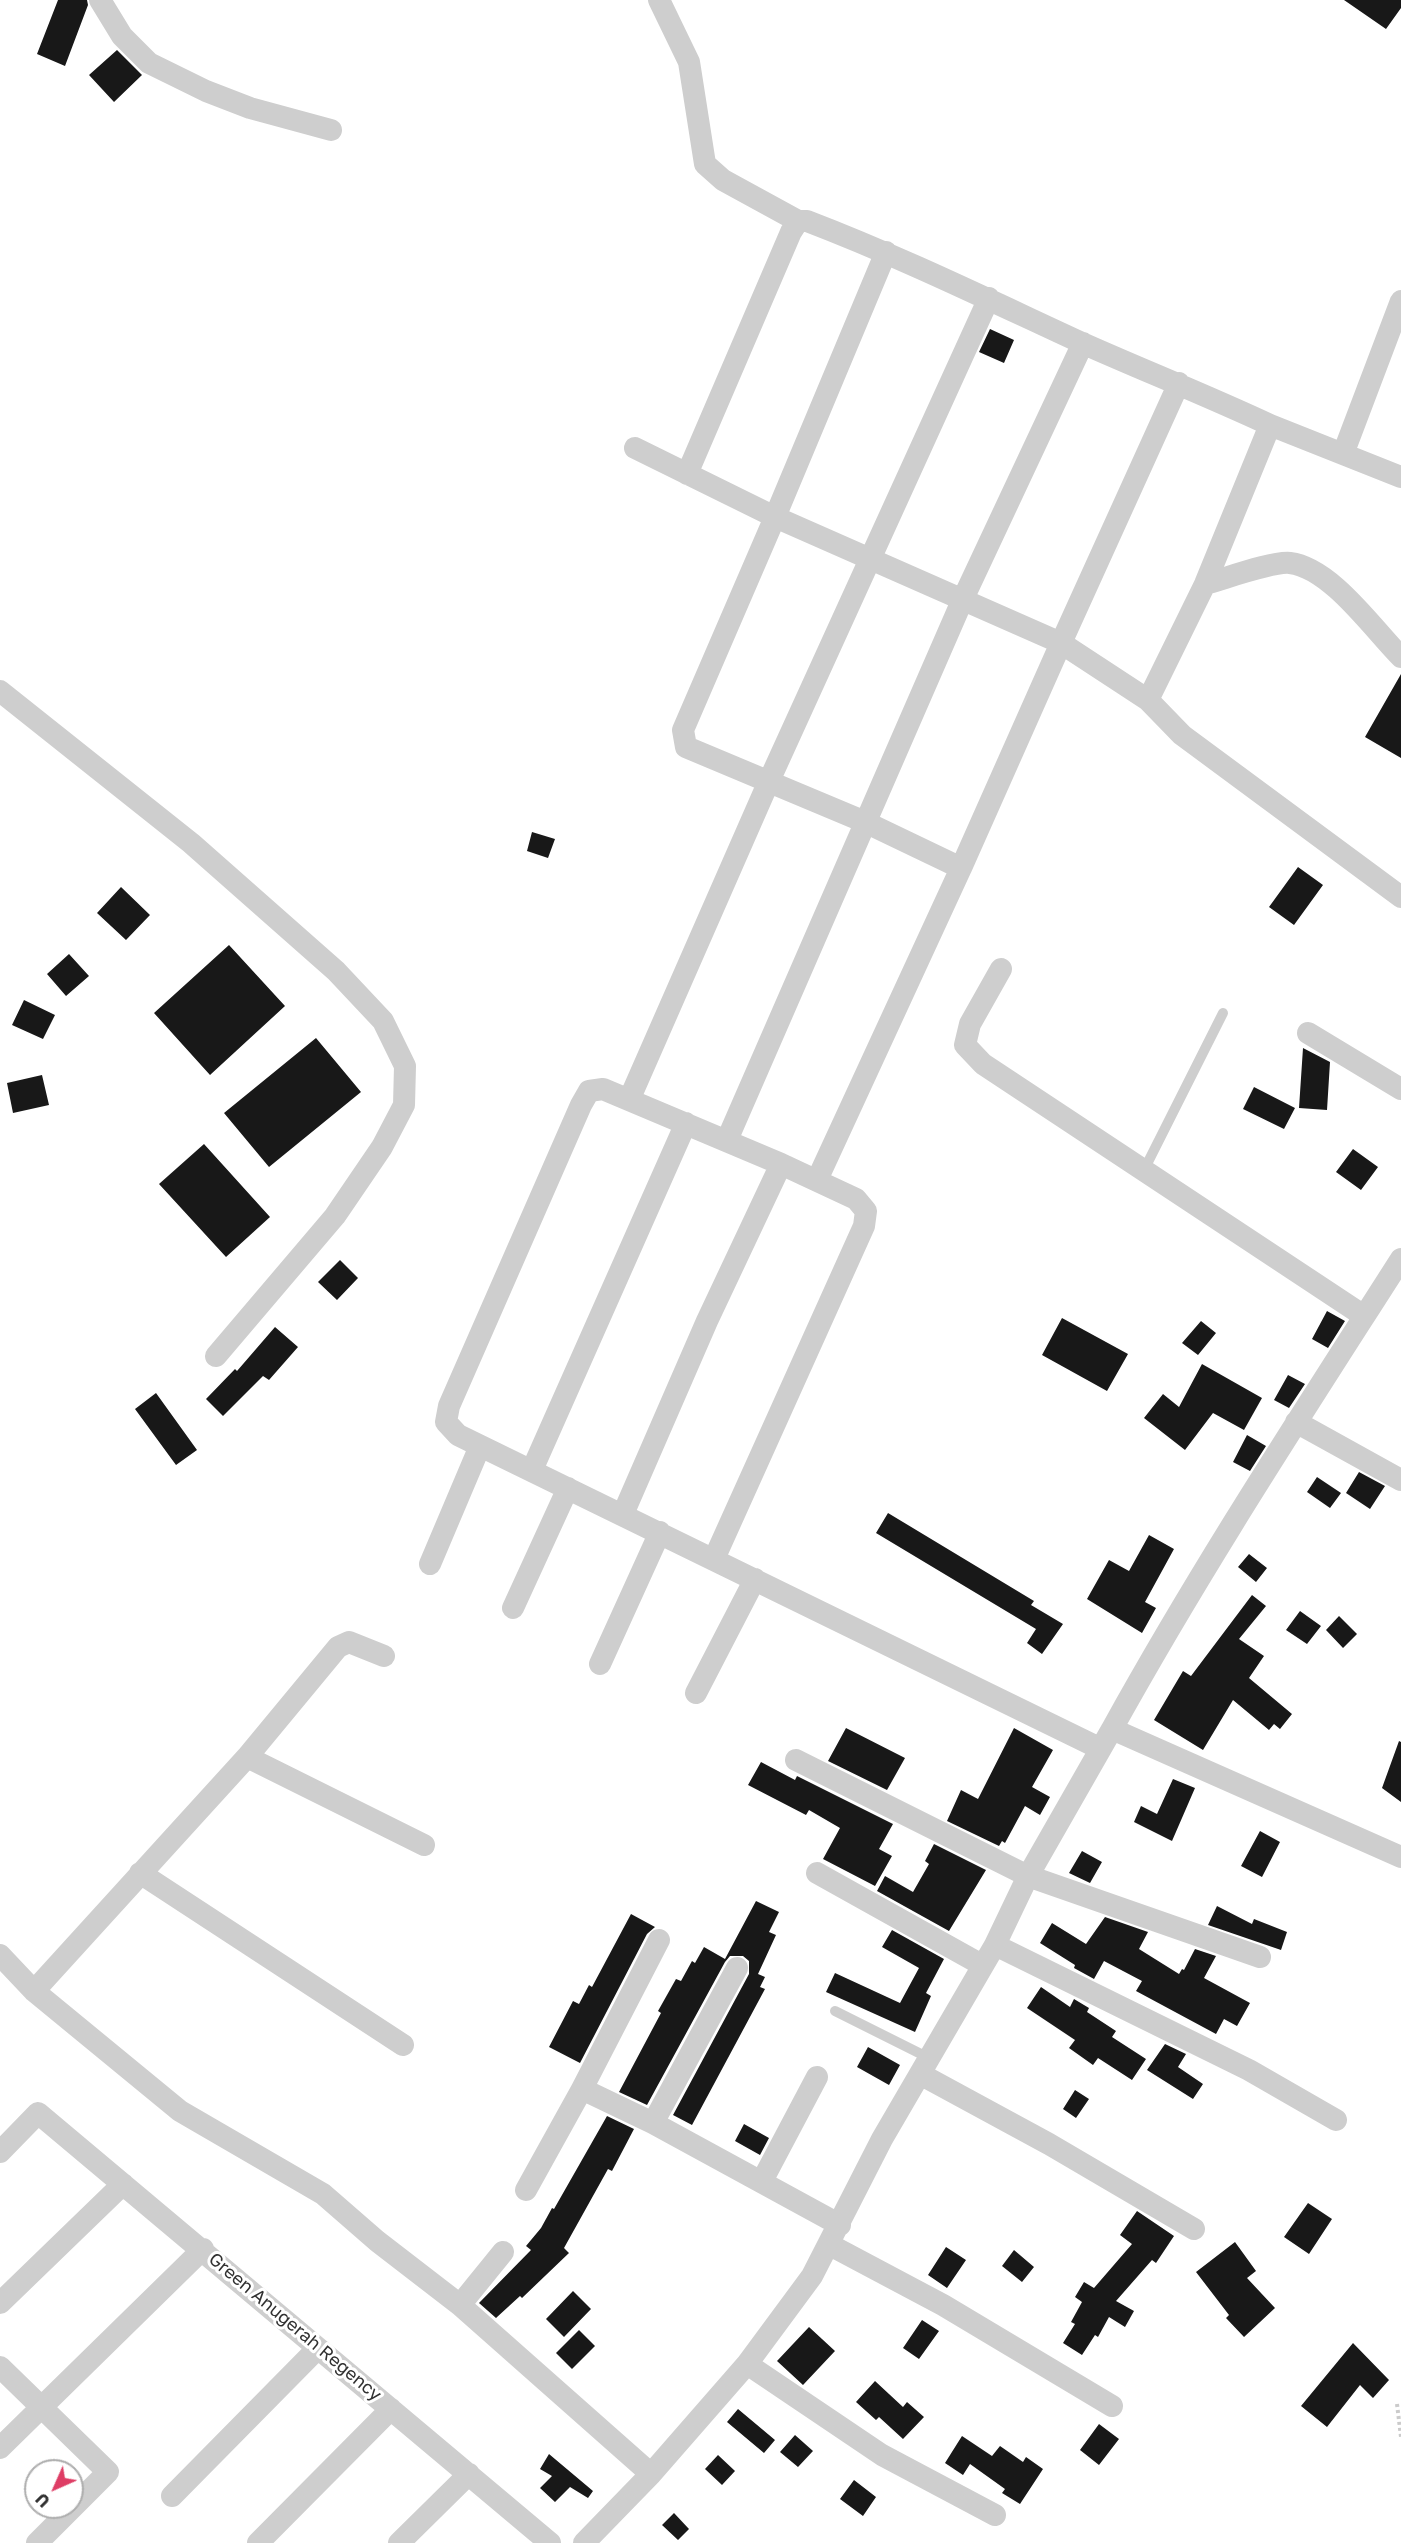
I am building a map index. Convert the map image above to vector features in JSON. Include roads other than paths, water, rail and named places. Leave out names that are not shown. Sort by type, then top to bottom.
[{"type":"street","points":[[100,0],[122,36],[149,63],[206,91],[250,108],[331,130]]},
{"type":"street","points":[[659,0],[689,62],[705,165],[723,180],[798,221],[807,221],[886,252],[1083,343],[1179,383],[1270,425],[1401,477]]},
{"type":"street","points":[[687,474],[791,232],[798,221]]},
{"type":"street","points":[[886,252],[683,730],[686,747],[865,822],[961,868]]},
{"type":"street","points":[[629,1100],[769,781],[989,298]]},
{"type":"street","points":[[1343,454],[1401,301]]},
{"type":"street","points":[[727,1140],[962,601],[1083,343]]},
{"type":"street","points":[[817,1180],[961,868],[1179,383]]},
{"type":"street","points":[[1148,700],[1205,584],[1270,425]]},
{"type":"street","points":[[635,448],[870,560],[1061,643],[1148,700],[1182,735],[1401,897]]},
{"type":"street","points":[[1205,584],[1289,563],[1311,569],[1334,586],[1401,657]]},
{"type":"street","points":[[0,691],[191,843],[336,971],[383,1021],[405,1066],[404,1105],[382,1147],[335,1216],[216,1356]]},
{"type":"street","points":[[1001,969],[970,1024],[965,1046],[983,1064],[1364,1316]]},
{"type":"street","points":[[1308,1033],[1401,1089]]},
{"type":"street","points":[[714,1559],[864,1226],[866,1211],[856,1198],[727,1140],[603,1089],[588,1091],[453,1396],[446,1422],[458,1435],[480,1446],[1099,1748]]},
{"type":"street","points":[[532,1470],[686,1123]]},
{"type":"street","points":[[623,1514],[707,1321],[781,1164]]},
{"type":"street","points":[[584,2543],[651,2474],[747,2364],[812,2276],[830,2245],[882,2139],[995,1945],[1028,1876],[1167,1629],[1401,1259]]},
{"type":"street","points":[[1296,1422],[1401,1480]]},
{"type":"street","points":[[430,1564],[480,1446]]},
{"type":"street","points":[[513,1608],[568,1488]]},
{"type":"street","points":[[600,1664],[660,1532]]},
{"type":"street","points":[[696,1693],[755,1579]]},
{"type":"street","points":[[34,1991],[247,1757],[338,1647],[349,1642],[384,1656]]},
{"type":"street","points":[[1112,1729],[1401,1857]]},
{"type":"street","points":[[247,1757],[424,1845]]},
{"type":"street","points":[[796,1760],[1028,1876],[1169,1923],[1260,1957]]},
{"type":"street","points":[[140,1873],[403,2045]]},
{"type":"street","points":[[817,1873],[982,1965]]},
{"type":"street","points":[[526,2190],[582,2089],[659,1940]]},
{"type":"street","points":[[995,1945],[1249,2070],[1336,2120]]},
{"type":"street","points":[[0,1955],[34,1991],[180,2111],[323,2194],[377,2241],[460,2305],[651,2474]]},
{"type":"street","points":[[653,2123],[737,1968]]},
{"type":"street","points":[[925,2066],[1049,2144],[1194,2229]]},
{"type":"street","points":[[762,2181],[817,2077]]},
{"type":"street","points":[[582,2089],[653,2123],[840,2225]]},
{"type":"street","name":"Green Anugerah Regency","points":[[0,2152],[38,2113],[550,2543]]},
{"type":"street","points":[[0,2303],[123,2184]]},
{"type":"street","points":[[830,2245],[943,2305],[1112,2406]]},
{"type":"street","points":[[0,2448],[202,2249]]},
{"type":"street","points":[[460,2305],[503,2252]]},
{"type":"street","points":[[172,2496],[318,2348]]},
{"type":"street","points":[[747,2364],[882,2455],[995,2515]]},
{"type":"street","points":[[0,2367],[108,2472],[37,2543]]},
{"type":"street","points":[[258,2543],[391,2409]]},
{"type":"street","points":[[399,2543],[469,2474]]},
{"type":"lane","points":[[1144,1170],[1223,1013]]},
{"type":"lane","points":[[835,2011],[925,2066]]}]
